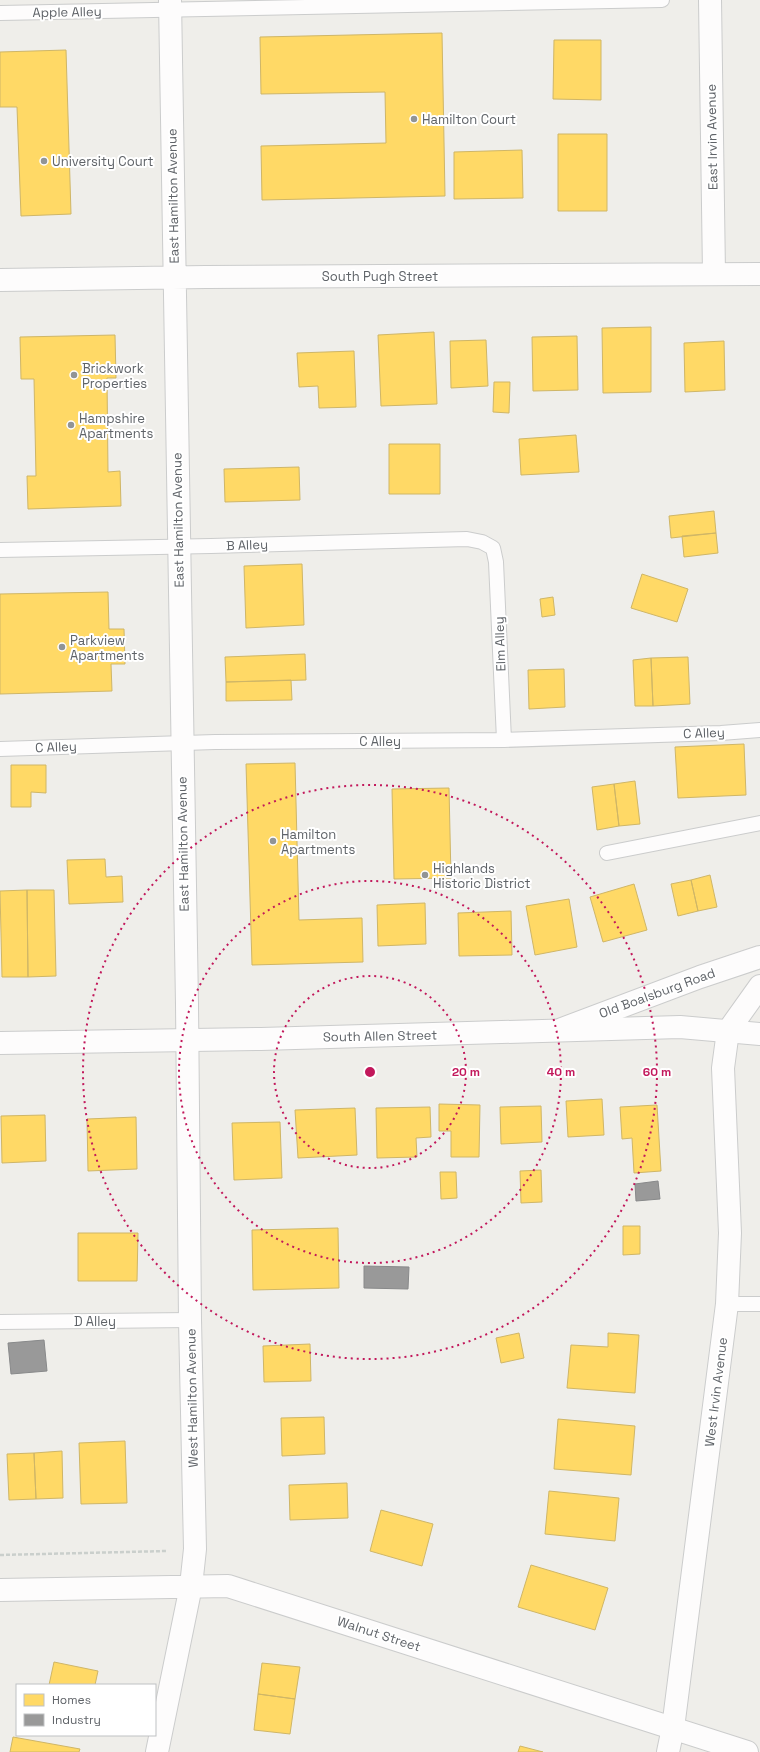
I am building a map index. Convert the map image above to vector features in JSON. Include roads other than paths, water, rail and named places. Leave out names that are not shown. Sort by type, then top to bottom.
[{"type":"street","name":"East Irvin Avenue","points":[[710,0],[714,274]]},
{"type":"street","name":"East Hamilton Avenue","points":[[170,5],[187,1040]]},
{"type":"street","name":"South Pugh Street","points":[[0,280],[760,274]]},
{"type":"street","name":"Old Boalsburg Road","points":[[555,1031],[700,977],[760,957]]},
{"type":"street","points":[[728,1031],[760,986]]},
{"type":"street","name":"South Allen Street","points":[[0,1043],[187,1040],[680,1027],[760,1034]]},
{"type":"street","name":"West Irvin Avenue","points":[[668,1752],[673,1728],[727,1304],[730,1233],[723,1068],[728,1031]]},
{"type":"street","name":"West Hamilton Avenue","points":[[157,1752],[191,1586],[195,1549],[190,1320],[187,1040]]},
{"type":"street","name":"Walnut Street","points":[[0,1590],[228,1586],[747,1752]]},
{"type":"lane","name":"Apple Alley","points":[[0,13],[170,5],[662,0]]},
{"type":"lane","name":"B Alley","points":[[0,550],[179,547],[467,539],[482,542],[493,548]]},
{"type":"lane","name":"Elm Alley","points":[[493,548],[496,562],[504,740]]},
{"type":"lane","name":"C Alley","points":[[0,749],[182,742],[504,740],[721,733],[760,730]]},
{"type":"lane","points":[[607,853],[760,823]]},
{"type":"lane","points":[[727,1304],[760,1304]]},
{"type":"lane","name":"D Alley","points":[[0,1322],[190,1320]]},
{"type":"place","name":"Hamilton Court","points":[[414,119]]},
{"type":"place","name":"University Court","points":[[44,161]]},
{"type":"place","name":"Brickwork Properties","points":[[74,375]]},
{"type":"place","name":"Hampshire Apartments","points":[[71,425]]},
{"type":"place","name":"Parkview Apartments","points":[[62,647]]},
{"type":"place","name":"Hamilton Apartments","points":[[273,841]]},
{"type":"place","name":"Highlands Historic District","points":[[425,875]]}]
